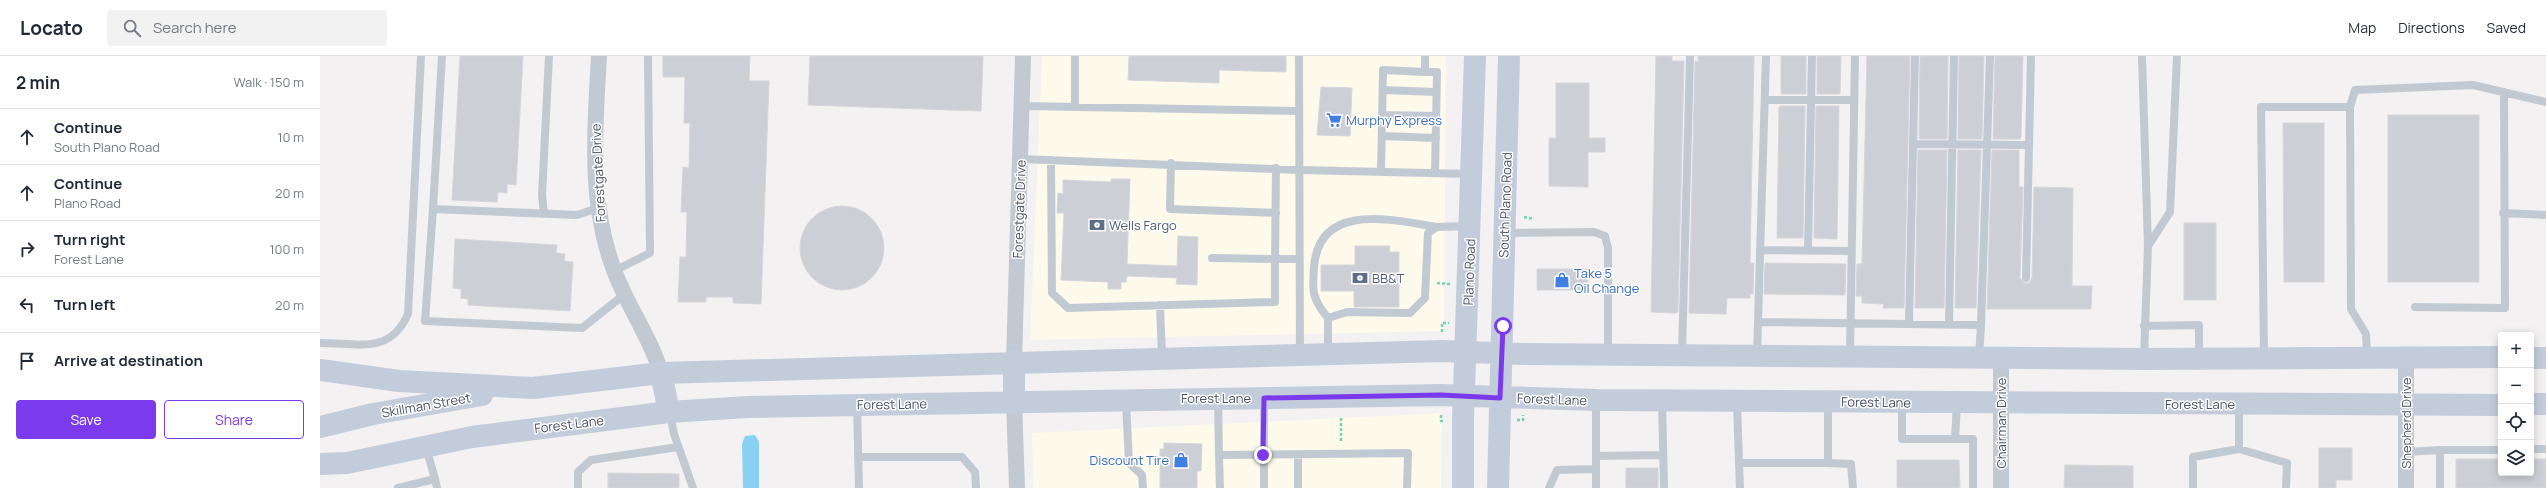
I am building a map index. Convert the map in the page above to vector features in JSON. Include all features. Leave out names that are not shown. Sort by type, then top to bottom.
[{"type":"main road","name":"Plano Road","points":[[1463,488],[1464,396],[1467,352],[1476,56]]},
{"type":"main road","name":"South Plano Road","points":[[1502,354],[1509,56]]},
{"type":"main road","points":[[320,370],[399,381],[533,388],[661,373],[1162,357],[1467,352],[1502,354],[1757,354],[2144,359],[2498,357]]},
{"type":"main road","points":[[1498,488],[1502,354]]},
{"type":"main road","points":[[2534,358],[2546,358]]},
{"type":"main road","points":[[1014,361],[1014,402]]},
{"type":"main road","points":[[661,373],[669,412]]},
{"type":"main road","name":"Skillman Street","points":[[320,427],[442,401],[533,388]]},
{"type":"main road","name":"Forest Lane","points":[[320,464],[347,463],[472,437],[669,412],[748,407],[1126,399],[1464,396],[1596,400],[1662,399],[2001,404],[2498,404]]},
{"type":"main road","points":[[2534,404],[2546,404]]},
{"type":"main road","points":[[320,470],[347,463]]},
{"type":"street","name":"Forestgate Drive","points":[[599,56],[594,140],[598,208],[603,236],[614,271],[654,349],[661,373]]},
{"type":"street","name":"Forestgate Drive","points":[[1014,361],[1023,106],[1023,56]]},
{"type":"street","name":"Shepherd Drive","points":[[2406,357],[2406,488]]},
{"type":"street","name":"Chairman Drive","points":[[2001,358],[2001,488]]},
{"type":"street","points":[[1014,402],[1017,488]]},
{"type":"lane","points":[[320,343],[375,343],[388,341],[396,334],[408,314],[421,56]]},
{"type":"lane","points":[[442,56],[433,209],[424,321],[582,328],[625,294]]},
{"type":"lane","points":[[544,214],[542,195],[549,56]]},
{"type":"lane","points":[[614,271],[650,253],[648,56]]},
{"type":"lane","points":[[1074,56],[1074,107]]},
{"type":"lane","points":[[1299,56],[1300,355]]},
{"type":"lane","points":[[1425,56],[1425,72]]},
{"type":"lane","points":[[1682,354],[1690,56]]},
{"type":"lane","points":[[1757,354],[1766,56]]},
{"type":"lane","points":[[1808,250],[1812,56]]},
{"type":"lane","points":[[1850,356],[1855,56]]},
{"type":"lane","points":[[1909,324],[1915,56]]},
{"type":"lane","points":[[1949,325],[1954,56]]},
{"type":"lane","points":[[1979,357],[1990,56]]},
{"type":"lane","points":[[2026,278],[2031,56]]},
{"type":"lane","points":[[2142,56],[2148,246],[2144,359]]},
{"type":"lane","points":[[2148,246],[2170,212],[2177,56]]},
{"type":"lane","points":[[1381,172],[1383,70],[1437,72],[1435,173]]},
{"type":"lane","points":[[2367,357],[2366,334],[2352,309],[2350,107],[2355,90],[2473,85],[2546,102]]},
{"type":"lane","points":[[1383,90],[1436,92]]},
{"type":"lane","points":[[2415,307],[2505,308],[2503,213],[2504,92]]},
{"type":"lane","points":[[1765,100],[1854,100]]},
{"type":"lane","points":[[1023,106],[1299,111]]},
{"type":"lane","points":[[2264,358],[2261,107],[2350,107]]},
{"type":"lane","points":[[1382,115],[1436,116]]},
{"type":"lane","points":[[1382,136],[1436,138]]},
{"type":"lane","points":[[1913,144],[1952,143],[1987,146],[2029,145]]},
{"type":"lane","points":[[1021,158],[1171,163],[1299,170],[1472,174]]},
{"type":"lane","points":[[1052,160],[1052,293],[1068,308],[1275,302],[1276,168]]},
{"type":"lane","points":[[1171,163],[1170,209],[1276,213]]},
{"type":"lane","points":[[433,209],[577,215],[598,208]]},
{"type":"lane","points":[[2503,213],[2546,215]]},
{"type":"lane","points":[[1328,355],[1328,318],[1316,304],[1312,284],[1315,257],[1326,236],[1340,224],[1376,218],[1437,227],[1470,226]]},
{"type":"lane","points":[[1328,318],[1347,312],[1410,313],[1425,298],[1428,233],[1437,227]]},
{"type":"lane","points":[[1504,234],[1594,232],[1605,236],[1608,248],[1608,354]]},
{"type":"lane","points":[[1760,250],[1851,251]]},
{"type":"lane","points":[[1212,258],[1299,259]]},
{"type":"lane","points":[[1160,305],[1162,357]]},
{"type":"lane","points":[[1758,322],[1981,326]]},
{"type":"lane","points":[[2144,326],[2200,325],[2200,358]]},
{"type":"lane","points":[[1218,398],[1220,488]]},
{"type":"lane","points":[[1264,398],[1264,488]]},
{"type":"lane","points":[[1126,399],[1129,463],[1142,475],[1143,488]]},
{"type":"lane","points":[[1662,399],[1664,488]]},
{"type":"lane","points":[[1596,400],[1596,488]]},
{"type":"lane","points":[[1737,400],[1740,488]]},
{"type":"lane","points":[[1828,401],[1828,463]]},
{"type":"lane","points":[[1902,402],[1902,439],[1973,439],[1973,488]]},
{"type":"lane","points":[[1955,439],[1957,403]]},
{"type":"lane","points":[[2239,404],[2239,449]]},
{"type":"lane","points":[[857,405],[859,488]]},
{"type":"lane","points":[[669,412],[678,447],[694,488]]},
{"type":"lane","points":[[425,446],[438,488]]},
{"type":"lane","points":[[578,488],[578,472],[591,460],[678,447]]},
{"type":"lane","points":[[2193,488],[2193,457],[2239,449],[2287,463],[2286,488]]},
{"type":"lane","points":[[2534,449],[2546,449]]},
{"type":"lane","points":[[2440,450],[2440,488]]},
{"type":"lane","points":[[2406,452],[2440,450],[2498,450]]},
{"type":"lane","points":[[1219,455],[1298,456],[1408,453],[1407,488]]},
{"type":"lane","points":[[1597,456],[1663,454]]},
{"type":"lane","points":[[1298,456],[1298,488]]},
{"type":"lane","points":[[858,458],[962,458],[976,472],[976,488]]},
{"type":"lane","points":[[1739,463],[1851,464],[1853,488]]},
{"type":"lane","points":[[1549,488],[1557,470],[1596,469]]},
{"type":"lane","points":[[398,488],[435,479]]},
{"type":"path","points":[[1442,323],[1442,332]]},
{"type":"path","points":[[1441,415],[1441,421]]},
{"type":"path","points":[[1341,418],[1342,455]]},
{"type":"shaded area","points":[[1042,56],[1446,56],[1444,331],[1030,340]]},
{"type":"shaded area","points":[[1442,413],[1441,488],[1033,488],[1032,433]]},
{"type":"water","points":[[755,435],[759,442],[759,488],[743,488],[742,444],[745,436]]},
{"type":"building","points":[[460,56],[523,56],[516,185],[507,184],[507,193],[498,192],[497,202],[452,200]]},
{"type":"building","points":[[663,56],[750,56],[749,81],[769,81],[761,304],[733,303],[733,297],[706,297],[706,302],[678,302],[680,257],[686,257],[687,212],[681,212],[683,167],[689,168],[690,123],[684,123],[685,77],[663,77]]},
{"type":"building","points":[[810,56],[983,56],[981,111],[808,105]]},
{"type":"building","points":[[1129,56],[1286,56],[1286,72],[1219,70],[1219,83],[1128,80]]},
{"type":"building","points":[[1656,56],[1672,56],[1672,61],[1684,61],[1678,312],[1675,313],[1651,312]]},
{"type":"building","points":[[1698,56],[1754,56],[1750,263],[1754,263],[1753,294],[1750,294],[1750,298],[1727,298],[1726,314],[1689,313],[1695,61],[1698,62]]},
{"type":"building","points":[[1781,56],[1806,56],[1806,94],[1781,94]]},
{"type":"building","points":[[1817,56],[1841,56],[1840,94],[1817,94]]},
{"type":"building","points":[[1867,56],[1910,56],[1904,308],[1883,308],[1884,304],[1862,303],[1862,296],[1856,296],[1857,264],[1862,264]]},
{"type":"building","points":[[1920,56],[1948,56],[1947,139],[1919,139]]},
{"type":"building","points":[[1959,56],[1984,56],[1982,139],[1958,139]]},
{"type":"building","points":[[1995,56],[2023,56],[2020,139],[1993,139]]},
{"type":"building","points":[[1556,83],[1589,83],[1589,138],[1605,138],[1605,152],[1588,152],[1588,187],[1549,186],[1549,138],[1556,138]]},
{"type":"building","name":"Murphy Express","points":[[1321,87],[1352,88],[1350,136],[1317,135]]},
{"type":"building","points":[[1805,106],[1803,238],[1777,238],[1779,107]]},
{"type":"building","points":[[1816,106],[1839,106],[1837,239],[1814,238]]},
{"type":"building","points":[[2388,115],[2479,115],[2479,282],[2388,282]]},
{"type":"building","points":[[2283,123],[2324,123],[2324,282],[2284,282]]},
{"type":"building","points":[[1918,150],[1947,150],[1944,308],[1915,308]]},
{"type":"building","points":[[1958,150],[1981,150],[1976,308],[1955,308]]},
{"type":"building","points":[[1992,150],[2019,150],[2019,187],[2023,187],[2020,278],[2024,283],[2029,283],[2032,278],[2034,187],[2073,188],[2072,286],[2092,286],[2091,309],[1987,309]]},
{"type":"building","name":"Wells Fargo","points":[[1111,179],[1130,179],[1127,264],[1177,266],[1178,236],[1198,237],[1197,285],[1176,284],[1177,278],[1127,276],[1126,282],[1121,282],[1121,289],[1108,289],[1108,282],[1061,280],[1064,213],[1057,213],[1058,193],[1063,194],[1063,180],[1111,182]]},
{"type":"building","points":[[842,206],[858,209],[872,218],[881,232],[884,248],[881,264],[872,278],[858,287],[842,290],[826,287],[812,278],[803,264],[800,248],[803,232],[812,218],[826,209]]},
{"type":"building","points":[[2184,223],[2216,223],[2216,300],[2184,300]]},
{"type":"building","points":[[455,239],[557,245],[556,253],[565,254],[564,261],[573,262],[570,311],[468,305],[468,299],[461,298],[461,289],[453,288]]},
{"type":"building","name":"BB&T","points":[[1355,246],[1390,246],[1389,252],[1399,252],[1399,307],[1354,307],[1354,291],[1321,291],[1321,265],[1355,265]]},
{"type":"building","points":[[1765,263],[1846,264],[1845,295],[1764,294]]},
{"type":"building","name":"Take 5 Oil Change","points":[[1537,269],[1588,269],[1588,290],[1537,290]]},
{"type":"building","name":"Discount Tire","points":[[1164,443],[1202,444],[1201,471],[1197,471],[1197,488],[1160,488],[1160,449],[1164,449]]},
{"type":"building","points":[[2319,448],[2352,448],[2352,480],[2336,480],[2336,488],[2319,488]]},
{"type":"building","points":[[2456,459],[2498,459],[2498,476],[2534,476],[2534,459],[2546,459],[2546,488],[2456,488]]},
{"type":"building","points":[[1897,460],[1959,460],[1960,488],[1897,488]]},
{"type":"building","points":[[2065,465],[2133,466],[2133,488],[2064,488]]},
{"type":"building","points":[[1626,468],[1658,468],[1658,488],[1626,488]]},
{"type":"building","points":[[608,473],[679,474],[679,488],[608,488]]},
{"type":"place","name":"Murphy Express","points":[[1334,120]]},
{"type":"place","name":"Wells Fargo","points":[[1097,225]]},
{"type":"place","name":"BB&T","points":[[1360,278]]},
{"type":"place","name":"Take 5 Oil Change","points":[[1562,280]]},
{"type":"place","name":"Discount Tire","points":[[1181,460]]},
{"type":"route","points":[[1263,455],[1264,398],[1441,395],[1500,398],[1503,326]]}]
